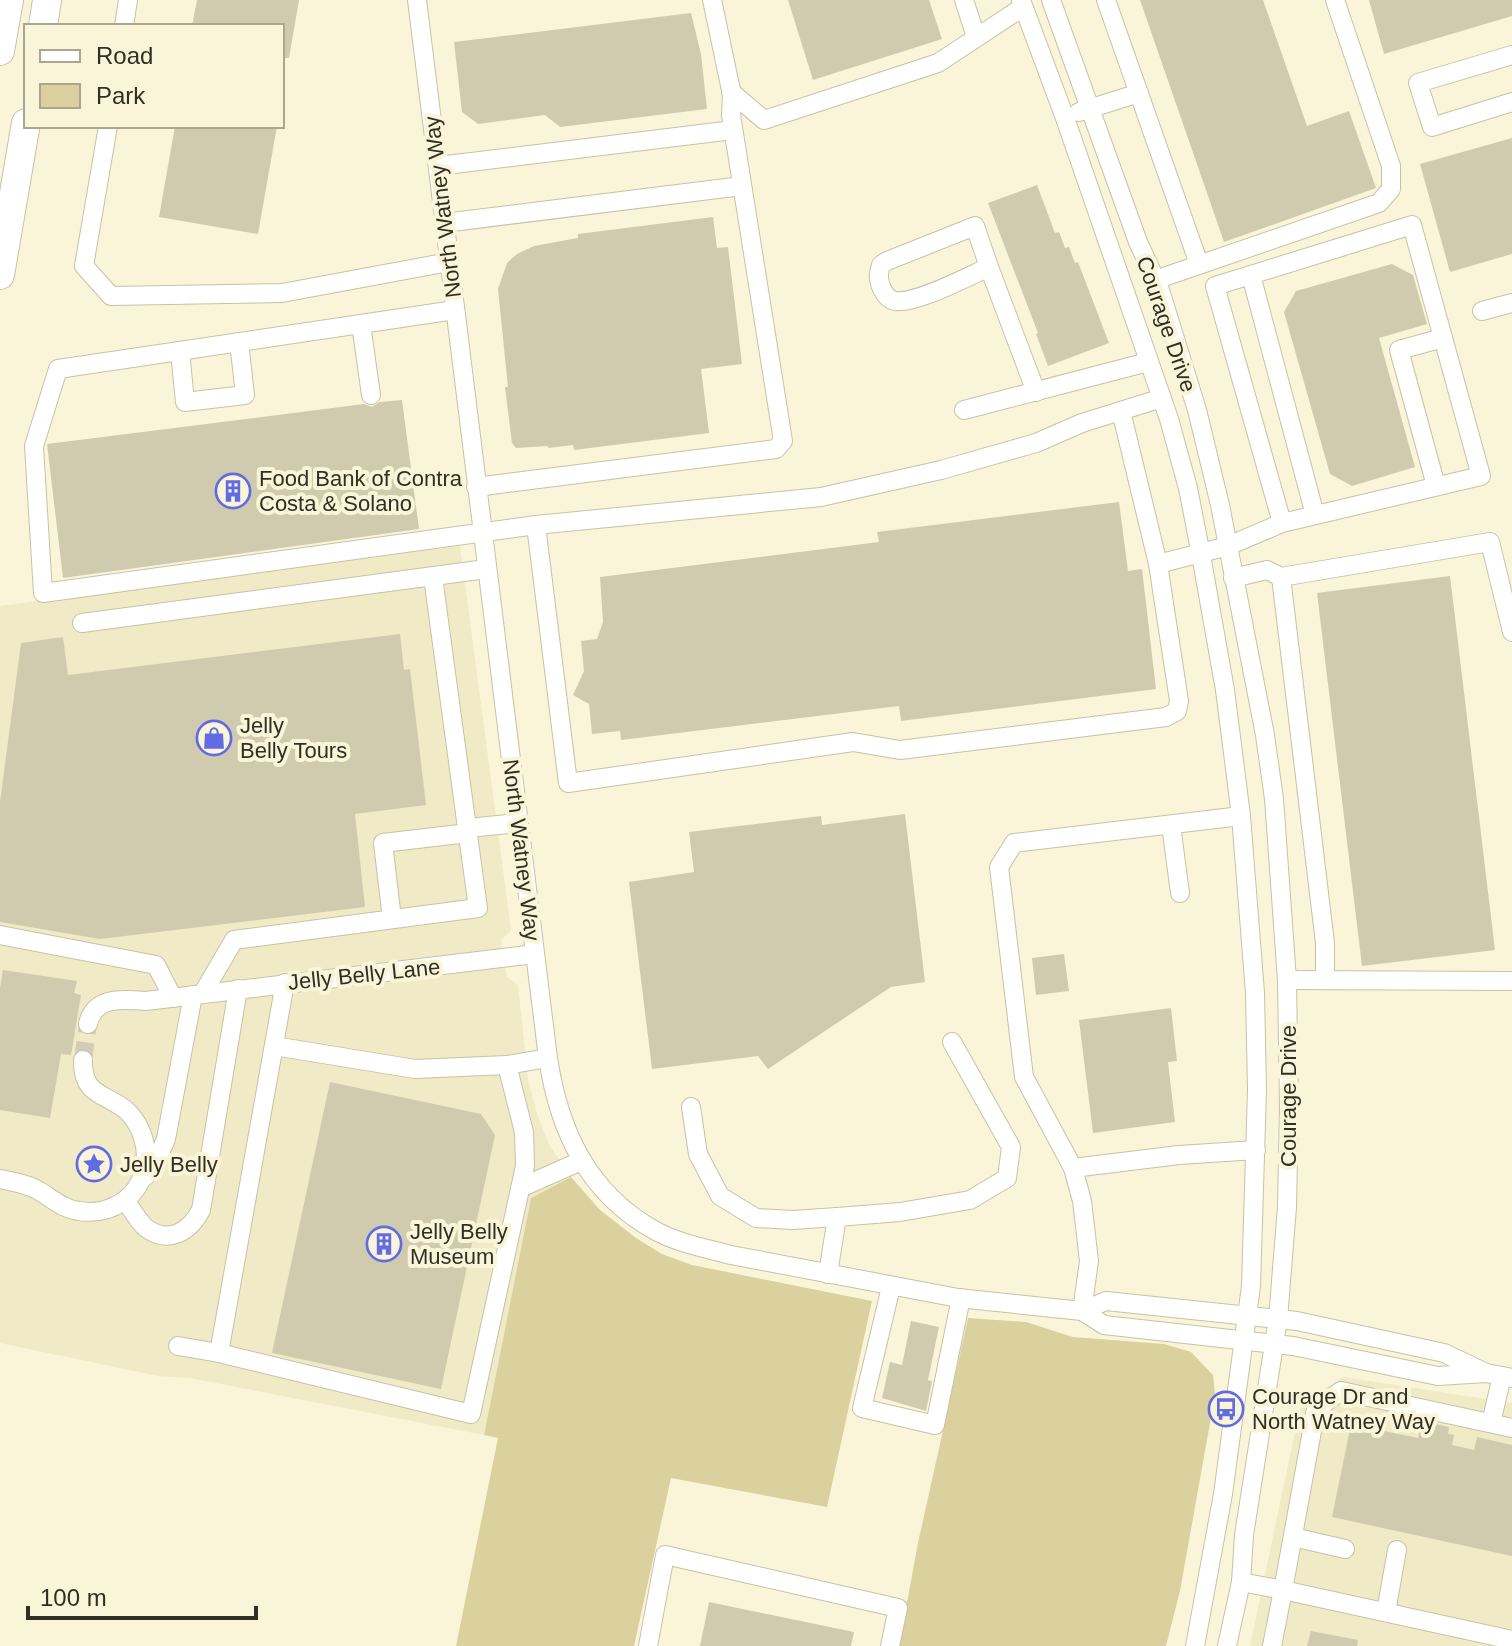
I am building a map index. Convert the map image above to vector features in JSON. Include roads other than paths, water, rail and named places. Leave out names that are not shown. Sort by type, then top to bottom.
[{"type":"highway","points":[[0,51],[9,0]]},
{"type":"highway","points":[[43,24],[47,0]]},
{"type":"highway","points":[[0,275],[25,128]]},
{"type":"street","points":[[124,24],[128,0]]},
{"type":"street","name":"North Watney Way","points":[[417,0],[548,1058],[565,1131],[581,1161],[623,1209],[656,1231],[693,1246],[891,1287],[1082,1311],[1104,1325],[1274,1344],[1438,1376],[1500,1376]]},
{"type":"street","points":[[476,487],[776,449],[783,441],[733,130],[731,92],[712,0]]},
{"type":"street","points":[[964,0],[976,37]]},
{"type":"street","name":"Courage Drive","points":[[1051,0],[1076,64],[1088,108],[1155,280],[1197,410],[1228,546],[1265,735],[1274,799],[1287,980],[1287,1207],[1278,1319],[1244,1535],[1241,1582],[1227,1646]]},
{"type":"street","points":[[1106,0],[1199,264]]},
{"type":"street","points":[[1155,280],[1379,203],[1391,189],[1391,166],[1335,0]]},
{"type":"street","points":[[731,92],[764,120],[938,63],[1022,4]]},
{"type":"street","name":"Courage Drive","points":[[1022,4],[1162,398],[1188,488],[1225,690],[1241,816],[1255,993],[1256,1150],[1249,1315],[1223,1494],[1195,1646]]},
{"type":"street","points":[[1512,55],[1418,83],[1432,127],[1512,102]]},
{"type":"street","points":[[1065,118],[1139,93]]},
{"type":"street","points":[[108,128],[84,266],[111,296],[282,293],[449,262]]},
{"type":"street","points":[[438,166],[733,130]]},
{"type":"street","points":[[444,223],[742,186]]},
{"type":"street","points":[[1158,564],[1201,555],[1282,523],[1481,476],[1412,225],[1215,286],[1282,523]]},
{"type":"street","points":[[989,267],[934,292],[904,300],[894,301],[887,297],[878,279],[881,265],[887,261],[975,226],[1036,392]]},
{"type":"street","points":[[1251,275],[1315,515]]},
{"type":"street","points":[[1482,311],[1512,303]]},
{"type":"street","points":[[455,310],[58,369],[34,446],[43,593],[536,525],[821,497],[941,470],[1036,443],[1082,423],[1162,398]]},
{"type":"street","points":[[361,324],[371,395]]},
{"type":"street","points":[[1436,486],[1399,350],[1443,338]]},
{"type":"street","points":[[180,351],[185,402],[245,395],[239,342]]},
{"type":"street","points":[[964,410],[1148,362]]},
{"type":"street","points":[[536,525],[568,783],[853,742],[900,750],[1166,717],[1177,711],[1179,701],[1158,564],[1121,411]]},
{"type":"street","points":[[1233,578],[1267,570],[1281,577],[1490,542],[1512,632]]},
{"type":"street","points":[[82,623],[486,569]]},
{"type":"street","points":[[0,1179],[25,1185],[55,1203],[78,1211],[106,1211],[126,1201],[156,1162],[166,1139],[198,994],[234,940],[478,908],[433,577]]},
{"type":"street","points":[[1281,577],[1325,943],[1325,980]]},
{"type":"street","points":[[1082,1311],[1089,1261],[1082,1201],[1073,1168],[1024,1077],[999,867],[1014,843],[1241,816]]},
{"type":"street","points":[[392,919],[383,843],[519,823]]},
{"type":"street","points":[[1171,825],[1180,893]]},
{"type":"street","points":[[0,935],[156,965],[173,998]]},
{"type":"street","name":"Jelly Belly Lane","points":[[88,1024],[94,1009],[106,1002],[173,998],[535,954]]},
{"type":"street","points":[[1287,980],[1512,981]]},
{"type":"street","points":[[219,1353],[285,983]]},
{"type":"street","points":[[126,1201],[147,1228],[161,1236],[178,1234],[193,1226],[201,1210],[238,989]]},
{"type":"street","points":[[691,1107],[698,1154],[720,1196],[756,1218],[900,1212],[970,1200],[1007,1178],[1011,1147],[952,1042]]},
{"type":"street","points":[[274,1046],[415,1069],[507,1065],[548,1058]]},
{"type":"street","points":[[83,1060],[87,1082],[96,1093],[127,1111],[141,1132],[148,1162],[140,1184]]},
{"type":"street","points":[[178,1346],[219,1353],[471,1414],[525,1166],[524,1132],[507,1065]]},
{"type":"street","points":[[1073,1168],[1179,1155],[1256,1150]]},
{"type":"street","points":[[520,1188],[581,1161]]},
{"type":"street","points":[[828,1274],[837,1217]]},
{"type":"street","points":[[891,1287],[862,1408],[935,1425],[961,1298]]},
{"type":"street","name":"North Watney Way","points":[[1082,1311],[1106,1301],[1278,1319],[1444,1353],[1500,1376]]},
{"type":"street","points":[[1491,1423],[1500,1376]]},
{"type":"street","points":[[1272,1646],[1316,1409],[1341,1391],[1512,1428]]},
{"type":"street","points":[[1293,1537],[1345,1549]]},
{"type":"street","points":[[1386,1612],[1397,1550]]},
{"type":"street","points":[[648,1646],[665,1555],[898,1608],[890,1646]]},
{"type":"street","points":[[1241,1582],[1512,1640]]},
{"type":"street","points":[[1447,1646],[1451,1627]]},
{"type":"tunnel","points":[[83,1060],[88,1024]]},
{"type":"place","name":"Food Bank of Contra Costa & Solano","points":[[233,491]]},
{"type":"place","name":"Jelly Belly Tours","points":[[214,738]]},
{"type":"place","name":"Jelly Belly","points":[[94,1164]]},
{"type":"place","name":"Jelly Belly Museum","points":[[384,1244]]},
{"type":"place","name":"Courage Dr and North Watney Way","points":[[1226,1409]]}]
